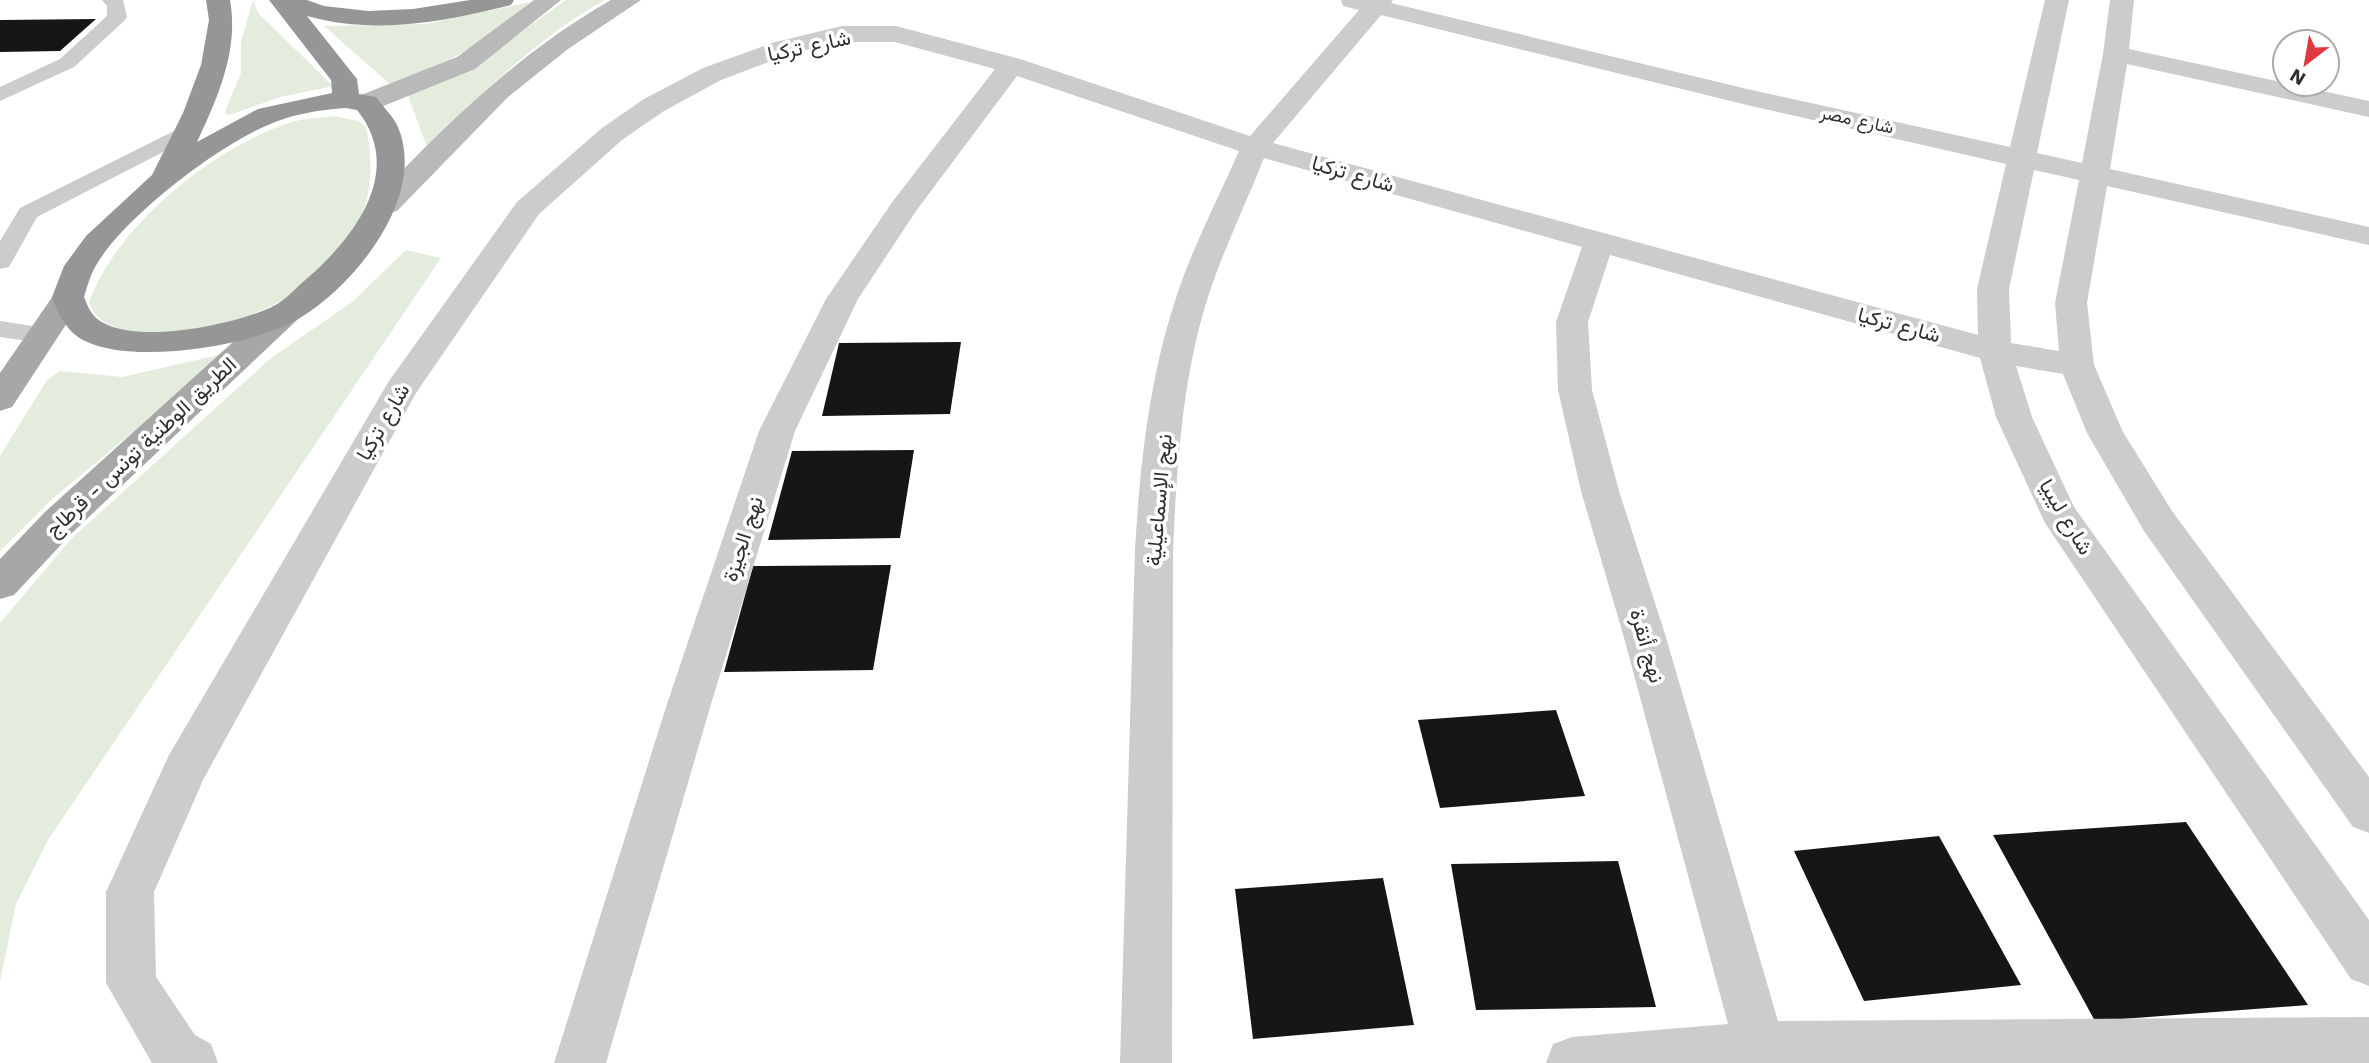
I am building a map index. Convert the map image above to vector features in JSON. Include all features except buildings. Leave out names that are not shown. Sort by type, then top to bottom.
[{"type":"highway","points":[[164,179],[188,130],[218,54],[221,11],[218,0]]},
{"type":"highway","points":[[282,0],[325,14],[382,16],[460,10],[502,0]]},
{"type":"highway","name":"الطريق الوطنية تونس - قرطاج","points":[[68,297],[74,313],[92,331],[138,342],[187,340],[285,313],[335,273],[362,242],[386,205],[390,164],[384,125],[356,102],[344,79],[282,0]]},
{"type":"highway","points":[[68,297],[83,261],[164,179],[217,142],[255,120],[300,106],[356,102]]},
{"type":"main road","points":[[0,399],[68,297]]},
{"type":"main road","name":"الطريق الوطنية تونس - قرطاج","points":[[0,584],[59,522],[285,313]]},
{"type":"street","points":[[356,102],[467,63],[549,0]]},
{"type":"street","points":[[386,205],[473,111],[526,66],[594,18],[629,0]]},
{"type":"street","name":"شارع ليبيا","points":[[2057,0],[1993,289],[1995,351],[2014,417],[2058,513],[2369,962]]},
{"type":"street","points":[[2122,0],[2116,54],[2071,303],[2077,365],[2105,433],[2158,521],[2369,813]]},
{"type":"street","name":"شارع مصر","points":[[1367,2],[1747,97],[2021,156],[2369,236]]},
{"type":"street","name":"نهج الإسماعيلية","points":[[1146,1063],[1151,658],[1158,476],[1173,371],[1192,297],[1255,147],[1367,2]]},
{"type":"street","name":"شارع تركيا","points":[[192,1063],[176,1054],[131,983],[130,892],[185,769],[401,389],[528,208],[612,134],[654,105],[712,74],[784,47],[842,34],[896,34],[1011,65],[1255,147],[1995,351],[2077,365]]},
{"type":"street","points":[[2116,54],[2369,108]]},
{"type":"street","name":"نهج الجيزة","points":[[580,1063],[689,704],[778,431],[842,299],[904,207],[1011,65]]},
{"type":"street","name":"نهج أنقرة","points":[[1599,242],[1572,322],[1575,390],[1600,491],[1648,647],[1760,1047]]},
{"type":"street","points":[[1572,1063],[1760,1047],[2369,1043]]},
{"type":"lane","points":[[0,95],[67,63],[117,16],[116,4],[111,0]]},
{"type":"lane","points":[[0,262],[28,213],[188,130]]},
{"type":"lane","points":[[0,329],[43,335]]},
{"type":"green space","points":[[253,0],[258,13],[333,86],[280,97],[229,115],[226,114],[226,109],[241,73],[241,42]]},
{"type":"green space","points":[[566,0],[605,0],[534,48],[427,147],[407,93],[466,71]]},
{"type":"green space","points":[[530,2],[465,51],[432,69],[391,85],[324,26],[426,24]]},
{"type":"green space","points":[[334,116],[358,121],[366,127],[370,156],[367,199],[348,239],[302,287],[277,303],[254,313],[196,330],[139,333],[115,327],[96,315],[89,302],[102,274],[121,246],[170,194],[227,152],[257,136],[292,122]]},
{"type":"green space","points":[[406,250],[441,258],[48,840],[16,904],[0,982],[0,623],[72,538],[271,358],[351,303]]},
{"type":"green space","points":[[219,355],[225,356],[52,499],[0,551],[0,456],[47,380],[60,371],[122,377]]}]
